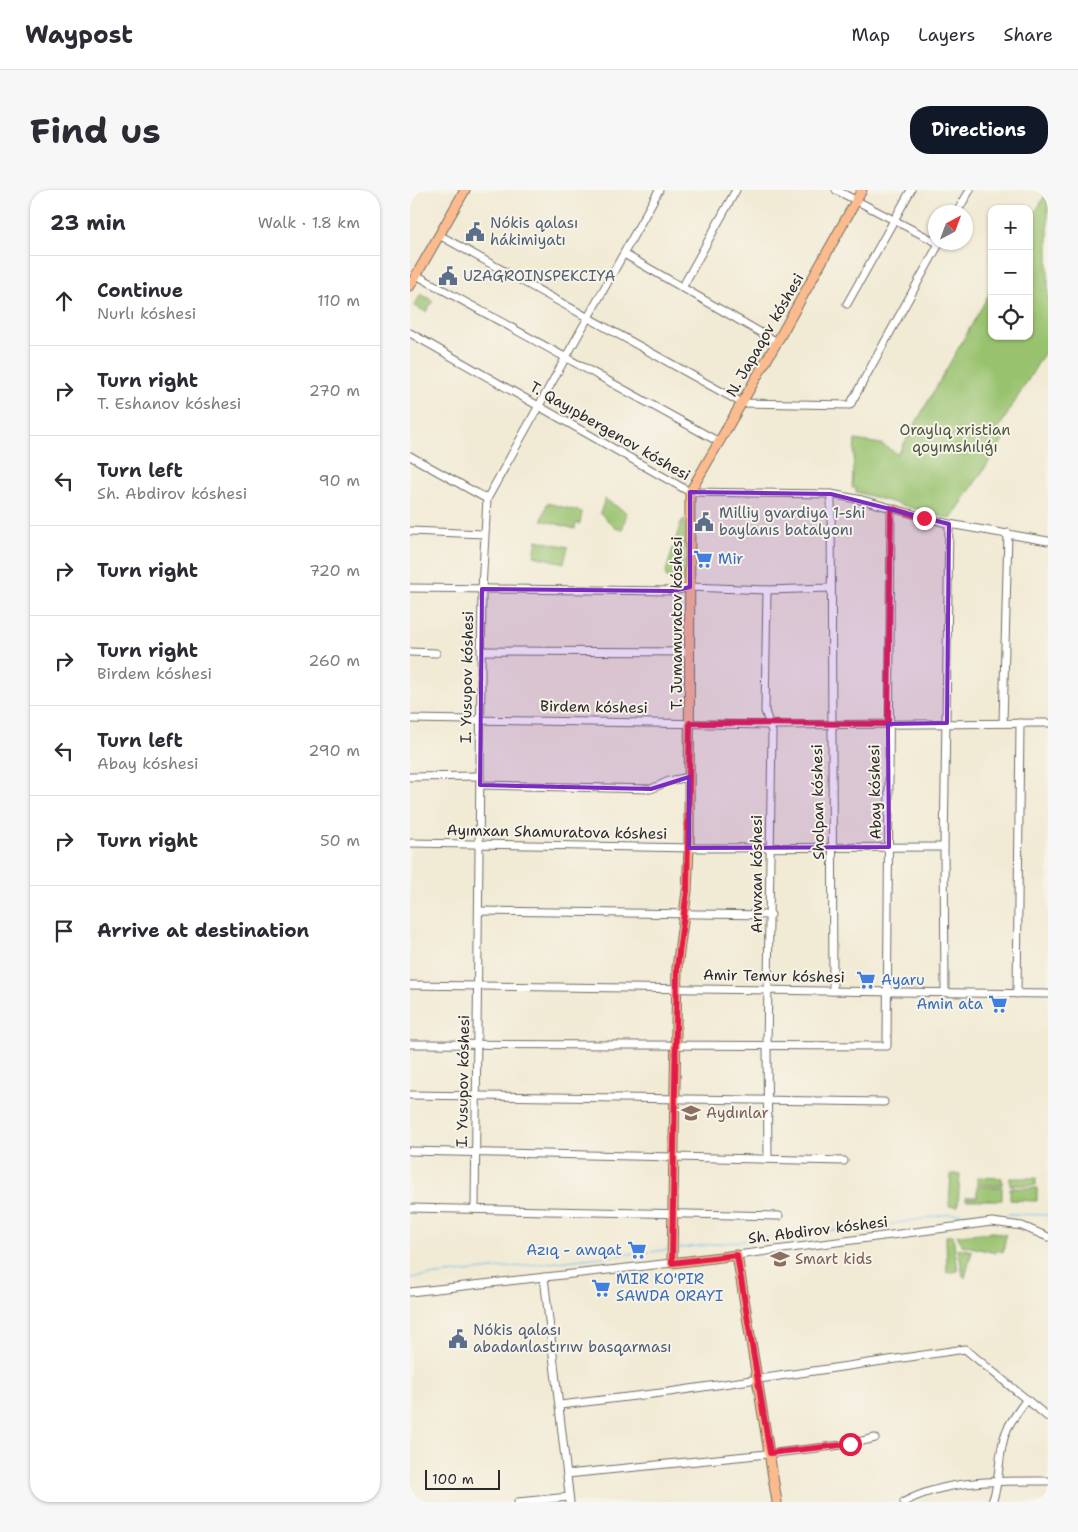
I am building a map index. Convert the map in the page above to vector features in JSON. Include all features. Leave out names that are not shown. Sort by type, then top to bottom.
[{"type":"main road","points":[[410,286],[464,190]]},
{"type":"main road","name":"N. Japaqov kóshesi","points":[[690,492],[742,404],[862,190]]},
{"type":"main road","name":"T. Jumamuratov kóshesi","points":[[672,1263],[677,989],[689,848],[690,492]]},
{"type":"main road","points":[[737,1255],[777,1502]]},
{"type":"main road","name":"Sh. Abdirov kóshesi","points":[[672,1263],[737,1255]]},
{"type":"street","name":"I. Yusupov kóshesi","points":[[475,1208],[482,589],[487,500],[659,190]]},
{"type":"street","points":[[682,288],[736,190]]},
{"type":"street","points":[[836,190],[928,238]]},
{"type":"street","points":[[847,304],[911,190]]},
{"type":"street","points":[[961,205],[970,190]]},
{"type":"street","points":[[439,234],[742,404],[850,405],[934,250]]},
{"type":"street","points":[[624,254],[777,342]]},
{"type":"street","points":[[416,275],[565,359],[719,442]]},
{"type":"street","name":"T. Qayıpbergenov kóshesi","points":[[410,333],[690,492],[831,494],[949,524],[1048,541]]},
{"type":"street","points":[[410,456],[487,500]]},
{"type":"street","name":"Sholpan kóshesi","points":[[831,494],[833,990]]},
{"type":"street","name":"Abay kóshesi","points":[[767,1047],[887,1046],[890,847],[888,724],[891,508]]},
{"type":"street","points":[[945,992],[944,847],[949,524]]},
{"type":"street","points":[[410,531],[484,534]]},
{"type":"street","points":[[1003,723],[1008,533]]},
{"type":"street","points":[[410,588],[673,591],[690,587],[767,590],[831,588]]},
{"type":"street","name":"Arıwxan kóshesi","points":[[767,590],[765,711],[772,732],[770,990],[767,1047],[768,1159]]},
{"type":"street","points":[[481,651],[690,652]]},
{"type":"street","points":[[410,652],[436,653]]},
{"type":"street","name":"Birdem kóshesi","points":[[410,719],[770,725],[1048,723]]},
{"type":"street","points":[[1016,994],[1020,723]]},
{"type":"street","points":[[410,777],[480,776]]},
{"type":"street","points":[[480,785],[651,789],[669,781],[690,777]]},
{"type":"street","name":"Ayımxan Shamuratova kóshesi","points":[[410,843],[689,848],[944,847]]},
{"type":"street","points":[[479,911],[771,915]]},
{"type":"street","name":"Amir Temur kóshesi","points":[[410,985],[1048,994]]},
{"type":"street","points":[[410,1044],[767,1047]]},
{"type":"street","points":[[410,1095],[884,1102]]},
{"type":"street","points":[[410,1151],[844,1161]]},
{"type":"street","points":[[410,1208],[779,1216]]},
{"type":"street","name":"Sh. Abdirov kóshesi","points":[[737,1255],[992,1222],[1022,1226],[1048,1237]]},
{"type":"street","name":"Sh. Abdirov kóshesi","points":[[410,1292],[672,1263]]},
{"type":"street","points":[[518,1502],[569,1500],[560,1405],[544,1277]]},
{"type":"street","points":[[560,1405],[669,1392],[965,1349],[1048,1417]]},
{"type":"street","points":[[992,1502],[1006,1432],[1027,1399]]},
{"type":"street","points":[[567,1474],[850,1444],[875,1438]]},
{"type":"street","points":[[904,1502],[946,1488],[996,1481],[1048,1481]]},
{"type":"highlighted area","points":[[690,492],[831,494],[949,524],[947,723],[888,724],[889,847],[689,848],[689,777],[651,789],[480,785],[482,589],[673,591],[690,587]]},
{"type":"green space","name":"Oraylıq xristian qoyımshılıǵı","points":[[1048,190],[1048,347],[996,433],[1004,439],[951,519],[856,492],[856,488],[852,488],[855,440],[881,444],[898,454],[988,296],[988,340],[1033,340],[1033,216]]},
{"type":"green space","points":[[421,294],[433,301],[426,312],[414,306]]},
{"type":"green space","points":[[605,499],[627,513],[622,530],[615,528],[600,513]]},
{"type":"green space","points":[[547,503],[582,512],[580,524],[576,523],[575,529],[542,520]]},
{"type":"green space","points":[[685,518],[684,582],[677,583],[666,577],[666,571],[681,522]]},
{"type":"green space","points":[[537,540],[568,547],[564,563],[534,556]]},
{"type":"green space","points":[[951,1174],[960,1174],[958,1206],[949,1206]]},
{"type":"green space","points":[[977,1177],[1002,1178],[1002,1185],[977,1185]]},
{"type":"green space","points":[[1010,1178],[1036,1178],[1036,1185],[1010,1185]]},
{"type":"green space","points":[[977,1187],[1002,1187],[1002,1200],[966,1200],[966,1197],[977,1197]]},
{"type":"green space","points":[[1010,1188],[1037,1188],[1037,1201],[1010,1200]]},
{"type":"green space","points":[[993,1232],[1006,1235],[1003,1252],[996,1250],[996,1253],[962,1245],[957,1235]]},
{"type":"green space","points":[[953,1235],[958,1271],[947,1273],[946,1236]]},
{"type":"green space","points":[[958,1248],[972,1251],[965,1278],[963,1276]]},
{"type":"waterway","points":[[887,1225],[949,1214],[1001,1214]]},
{"type":"waterway","points":[[1008,1214],[1048,1215]]},
{"type":"waterway","points":[[680,1248],[879,1225]]},
{"type":"waterway","points":[[410,1278],[667,1250]]},
{"type":"place","name":"Nókis qalası hákimiyatı","points":[[475,232]]},
{"type":"place","name":"UZAGROINSPEKCIYA","points":[[448,276]]},
{"type":"place","name":"Milliy gvardiya 1-shi baylanıs batalyonı","points":[[704,522]]},
{"type":"place","name":"Mir","points":[[703,559]]},
{"type":"place","name":"Ayaru","points":[[866,980]]},
{"type":"place","name":"Amin ata","points":[[998,1004]]},
{"type":"place","name":"Aydınlar","points":[[691,1113]]},
{"type":"place","name":"Azıq - awqat","points":[[637,1250]]},
{"type":"place","name":"Smart kids","points":[[780,1259]]},
{"type":"place","name":"MIR KO'PIR SAWDA ORAYI","points":[[601,1288]]},
{"type":"place","name":"Nókis qalası abadanlastırıw basqarması","points":[[458,1339]]},
{"type":"route","points":[[850,1444],[770,1453],[737,1255],[672,1263],[677,968],[687,891],[690,723],[770,725],[888,724],[891,508],[924,518]]}]
